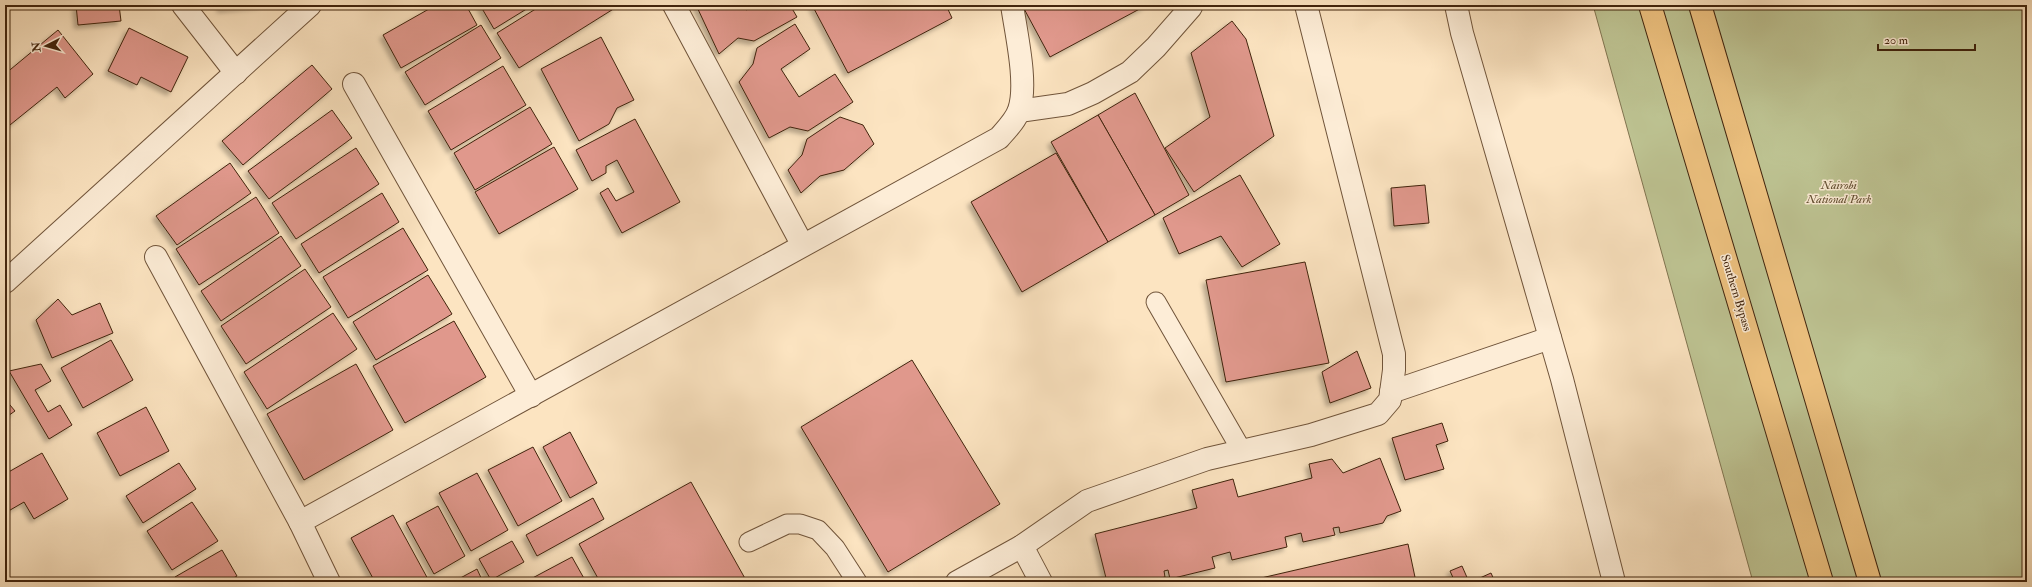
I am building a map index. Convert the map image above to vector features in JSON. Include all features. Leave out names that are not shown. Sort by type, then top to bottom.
[{"type":"highway","name":"Southern Bypass","points":[[1650,5],[1822,582]]},
{"type":"highway","points":[[1700,5],[1870,582]]},
{"type":"street","points":[[183,5],[236,73]]},
{"type":"street","points":[[5,282],[310,5]]},
{"type":"street","points":[[674,5],[802,244]]},
{"type":"street","points":[[300,522],[531,396],[802,244],[999,138],[1009,127],[1019,111],[1022,85],[1012,5]]},
{"type":"street","points":[[957,582],[1022,546],[1087,501],[1207,459],[1310,435],[1378,414],[1390,400],[1394,354],[1306,5]]},
{"type":"street","points":[[1456,5],[1462,33],[1550,338],[1614,582]]},
{"type":"street","points":[[1019,111],[1068,104],[1092,93],[1130,72],[1156,47],[1191,7]]},
{"type":"street","points":[[354,84],[531,396]]},
{"type":"street","points":[[156,257],[300,522],[328,582]]},
{"type":"street","points":[[1391,392],[1550,338]]},
{"type":"street","points":[[1022,546],[1041,582]]},
{"type":"lane","points":[[1156,302],[1242,451]]},
{"type":"lane","points":[[748,542],[787,524],[800,524],[818,530],[835,548],[857,582]]},
{"type":"green space","name":"Nairobi National Park","points":[[1593,5],[2027,5],[2027,582],[1753,582]]},
{"type":"building","points":[[76,5],[119,5],[121,21],[78,25]]},
{"type":"building","points":[[220,5],[262,5],[221,9]]},
{"type":"building","points":[[436,5],[466,5],[477,25],[401,68],[383,35]]},
{"type":"building","points":[[480,5],[533,5],[494,29]]},
{"type":"building","points":[[542,5],[614,5],[615,8],[519,68],[497,33]]},
{"type":"building","points":[[696,5],[744,5],[746,10],[755,5],[790,5],[797,17],[754,41],[738,38],[719,54]]},
{"type":"building","points":[[812,5],[946,5],[952,18],[848,73]]},
{"type":"building","points":[[1022,5],[1147,5],[1050,57]]},
{"type":"building","points":[[1232,21],[1246,39],[1274,136],[1194,192],[1165,148],[1210,117],[1191,53]]},
{"type":"building","points":[[795,24],[810,49],[781,69],[799,97],[835,74],[853,102],[808,131],[790,127],[769,138],[739,82],[753,64],[757,48]]},
{"type":"building","points":[[481,25],[501,58],[425,105],[405,72]]},
{"type":"building","points":[[129,28],[188,57],[171,92],[141,77],[137,85],[108,71]]},
{"type":"building","points":[[58,30],[93,74],[65,98],[57,87],[5,129],[5,74]]},
{"type":"building","points":[[601,37],[634,100],[617,108],[609,124],[579,141],[541,69]]},
{"type":"building","points":[[312,65],[332,89],[243,165],[222,141]]},
{"type":"building","points":[[503,66],[526,105],[451,150],[428,111]]},
{"type":"building","points":[[1135,93],[1189,195],[1155,215],[1098,115]]},
{"type":"building","points":[[530,107],[552,144],[475,190],[454,153]]},
{"type":"building","points":[[332,110],[352,138],[269,199],[248,171]]},
{"type":"building","points":[[1098,115],[1155,215],[1108,242],[1051,142]]},
{"type":"building","points":[[840,117],[863,125],[874,144],[844,170],[820,176],[801,193],[788,170],[802,155],[807,139]]},
{"type":"building","points":[[635,119],[680,202],[622,233],[600,193],[608,188],[616,201],[634,192],[617,160],[606,166],[606,173],[592,181],[576,150]]},
{"type":"building","points":[[554,147],[578,189],[499,234],[475,192]]},
{"type":"building","points":[[356,148],[379,184],[296,239],[272,203]]},
{"type":"building","points":[[1056,153],[1108,242],[1022,292],[971,202]]},
{"type":"building","points":[[230,163],[251,193],[177,245],[156,216]]},
{"type":"building","points":[[1240,175],[1280,244],[1242,267],[1221,236],[1179,254],[1163,218]]},
{"type":"building","points":[[1425,185],[1429,223],[1394,226],[1391,188]]},
{"type":"building","points":[[382,193],[399,222],[319,273],[301,244]]},
{"type":"building","points":[[256,197],[279,233],[199,285],[176,249]]},
{"type":"building","points":[[403,228],[428,270],[348,318],[323,277]]},
{"type":"building","points":[[281,236],[301,266],[221,321],[201,291]]},
{"type":"building","points":[[1305,262],[1329,363],[1226,382],[1206,280]]},
{"type":"building","points":[[305,269],[331,307],[246,364],[221,326]]},
{"type":"building","points":[[428,275],[452,314],[376,360],[353,322]]},
{"type":"building","points":[[58,299],[72,315],[100,303],[113,333],[52,358],[36,320]]},
{"type":"building","points":[[333,313],[357,349],[267,409],[244,372]]},
{"type":"building","points":[[454,321],[486,377],[405,423],[373,366]]},
{"type":"building","points":[[111,340],[133,380],[83,408],[61,368]]},
{"type":"building","points":[[1357,351],[1371,388],[1330,403],[1322,372]]},
{"type":"building","points":[[912,360],[1000,504],[888,572],[801,427]]},
{"type":"building","points":[[41,364],[51,381],[35,390],[48,412],[60,405],[72,425],[49,439],[9,371]]},
{"type":"building","points":[[356,364],[393,430],[304,480],[267,414]]},
{"type":"building","points":[[5,399],[15,411],[5,418]]},
{"type":"building","points":[[146,407],[169,451],[120,476],[97,433]]},
{"type":"building","points":[[1442,423],[1448,441],[1436,445],[1444,469],[1405,480],[1392,438]]},
{"type":"building","points":[[570,432],[597,483],[570,498],[543,447]]},
{"type":"building","points":[[533,447],[562,501],[518,526],[488,470]]},
{"type":"building","points":[[42,453],[68,499],[34,519],[24,502],[5,513],[5,474]]},
{"type":"building","points":[[1380,458],[1401,511],[1387,516],[1383,523],[1340,533],[1339,527],[1333,528],[1335,535],[1303,542],[1301,533],[1285,537],[1287,547],[1232,560],[1230,552],[1212,557],[1215,568],[1170,579],[1168,570],[1164,571],[1165,577],[1144,582],[1107,582],[1095,534],[1197,508],[1192,490],[1233,479],[1238,497],[1312,478],[1309,464],[1332,459],[1343,473]]},
{"type":"building","points":[[179,463],[196,489],[143,523],[126,496]]},
{"type":"building","points":[[477,473],[508,530],[471,551],[439,493]]},
{"type":"building","points":[[691,482],[747,582],[600,582],[579,544]]},
{"type":"building","points":[[593,498],[604,519],[537,556],[526,535]]},
{"type":"building","points":[[192,502],[218,541],[172,570],[147,531]]},
{"type":"building","points":[[438,506],[465,556],[434,574],[406,523]]},
{"type":"building","points":[[393,515],[429,581],[375,582],[351,538]]},
{"type":"building","points":[[512,541],[524,562],[491,580],[479,559]]},
{"type":"building","points":[[1408,544],[1416,582],[1244,582]]},
{"type":"building","points":[[222,550],[237,576],[226,582],[177,582],[175,577]]},
{"type":"building","points":[[572,557],[586,582],[525,582]]},
{"type":"building","points":[[1462,566],[1469,582],[1455,582],[1450,571]]},
{"type":"building","points":[[477,569],[483,582],[453,582]]},
{"type":"building","points":[[1491,573],[1495,582],[1471,582]]}]
